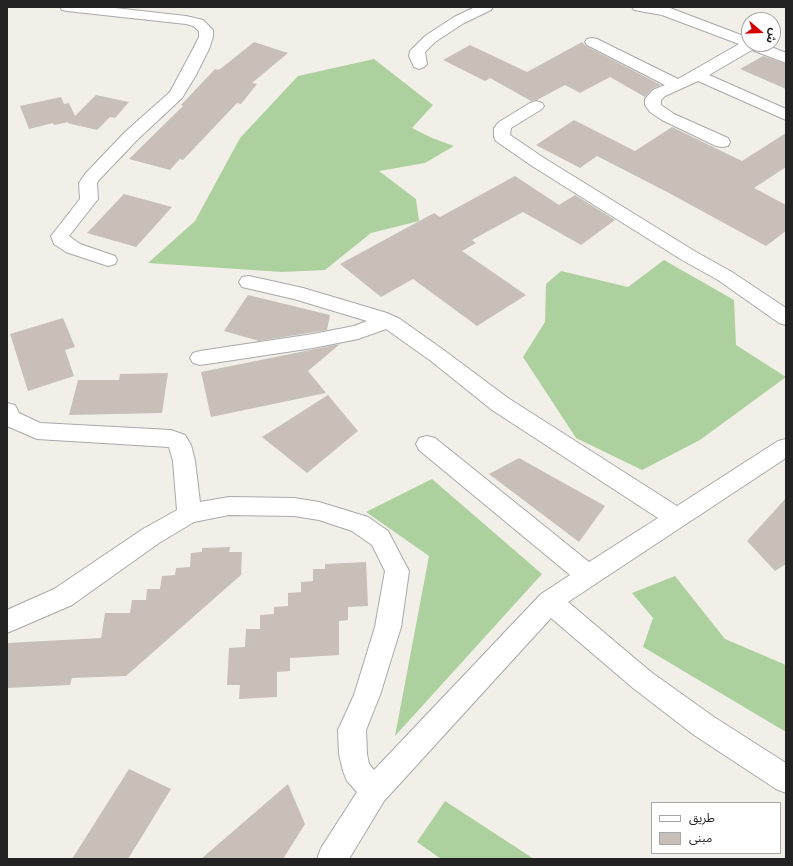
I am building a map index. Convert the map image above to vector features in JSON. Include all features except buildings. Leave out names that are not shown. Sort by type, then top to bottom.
[{"type":"street","points":[[67,7],[186,20],[198,23],[206,30],[206,37],[201,49],[176,95],[130,136],[91,178],[88,183],[89,199],[60,236],[61,240],[73,248],[108,260]]},
{"type":"street","points":[[419,64],[417,56],[418,51],[430,39],[459,20],[486,7]]},
{"type":"street","points":[[639,7],[657,8],[741,41]]},
{"type":"street","points":[[592,42],[678,85]]},
{"type":"street","points":[[722,142],[668,118],[653,105],[653,99],[659,94],[678,85],[741,49]]},
{"type":"street","points":[[771,52],[786,58]]},
{"type":"street","points":[[696,75],[786,114]]},
{"type":"street","points":[[536,106],[505,125],[502,128],[502,137],[538,162],[725,276],[786,318]]},
{"type":"street","points":[[249,282],[296,293],[364,312],[386,321],[438,356],[500,404],[676,518]]},
{"type":"street","points":[[200,358],[313,341],[358,332],[386,321]]},
{"type":"street","points":[[7,411],[10,418],[37,431],[171,438],[177,440],[180,445],[184,461],[189,514]]},
{"type":"street","points":[[427,444],[589,576]]},
{"type":"street","points":[[332,859],[374,791],[550,602],[786,447]]},
{"type":"street","points":[[7,622],[63,597],[150,536],[189,514],[229,506],[294,507],[319,512],[360,524],[380,538],[397,571],[388,627],[367,695],[352,730],[352,754],[357,771],[374,791]]},
{"type":"street","points":[[550,602],[642,680],[704,726],[786,779]]},
{"type":"green space","points":[[374,59],[433,105],[412,128],[432,138],[454,146],[425,163],[379,171],[416,199],[419,221],[371,233],[325,270],[282,272],[148,263],[195,221],[240,138],[298,76]]},
{"type":"green space","points":[[664,260],[734,300],[736,345],[786,377],[700,440],[642,470],[576,438],[523,357],[545,322],[546,284],[561,271],[628,287]]},
{"type":"green space","points":[[432,479],[542,574],[395,736],[429,556],[366,512]]},
{"type":"green space","points":[[675,576],[725,639],[786,665],[786,732],[643,647],[653,618],[632,593]]},
{"type":"green space","points":[[445,801],[534,859],[441,859],[417,842]]}]
